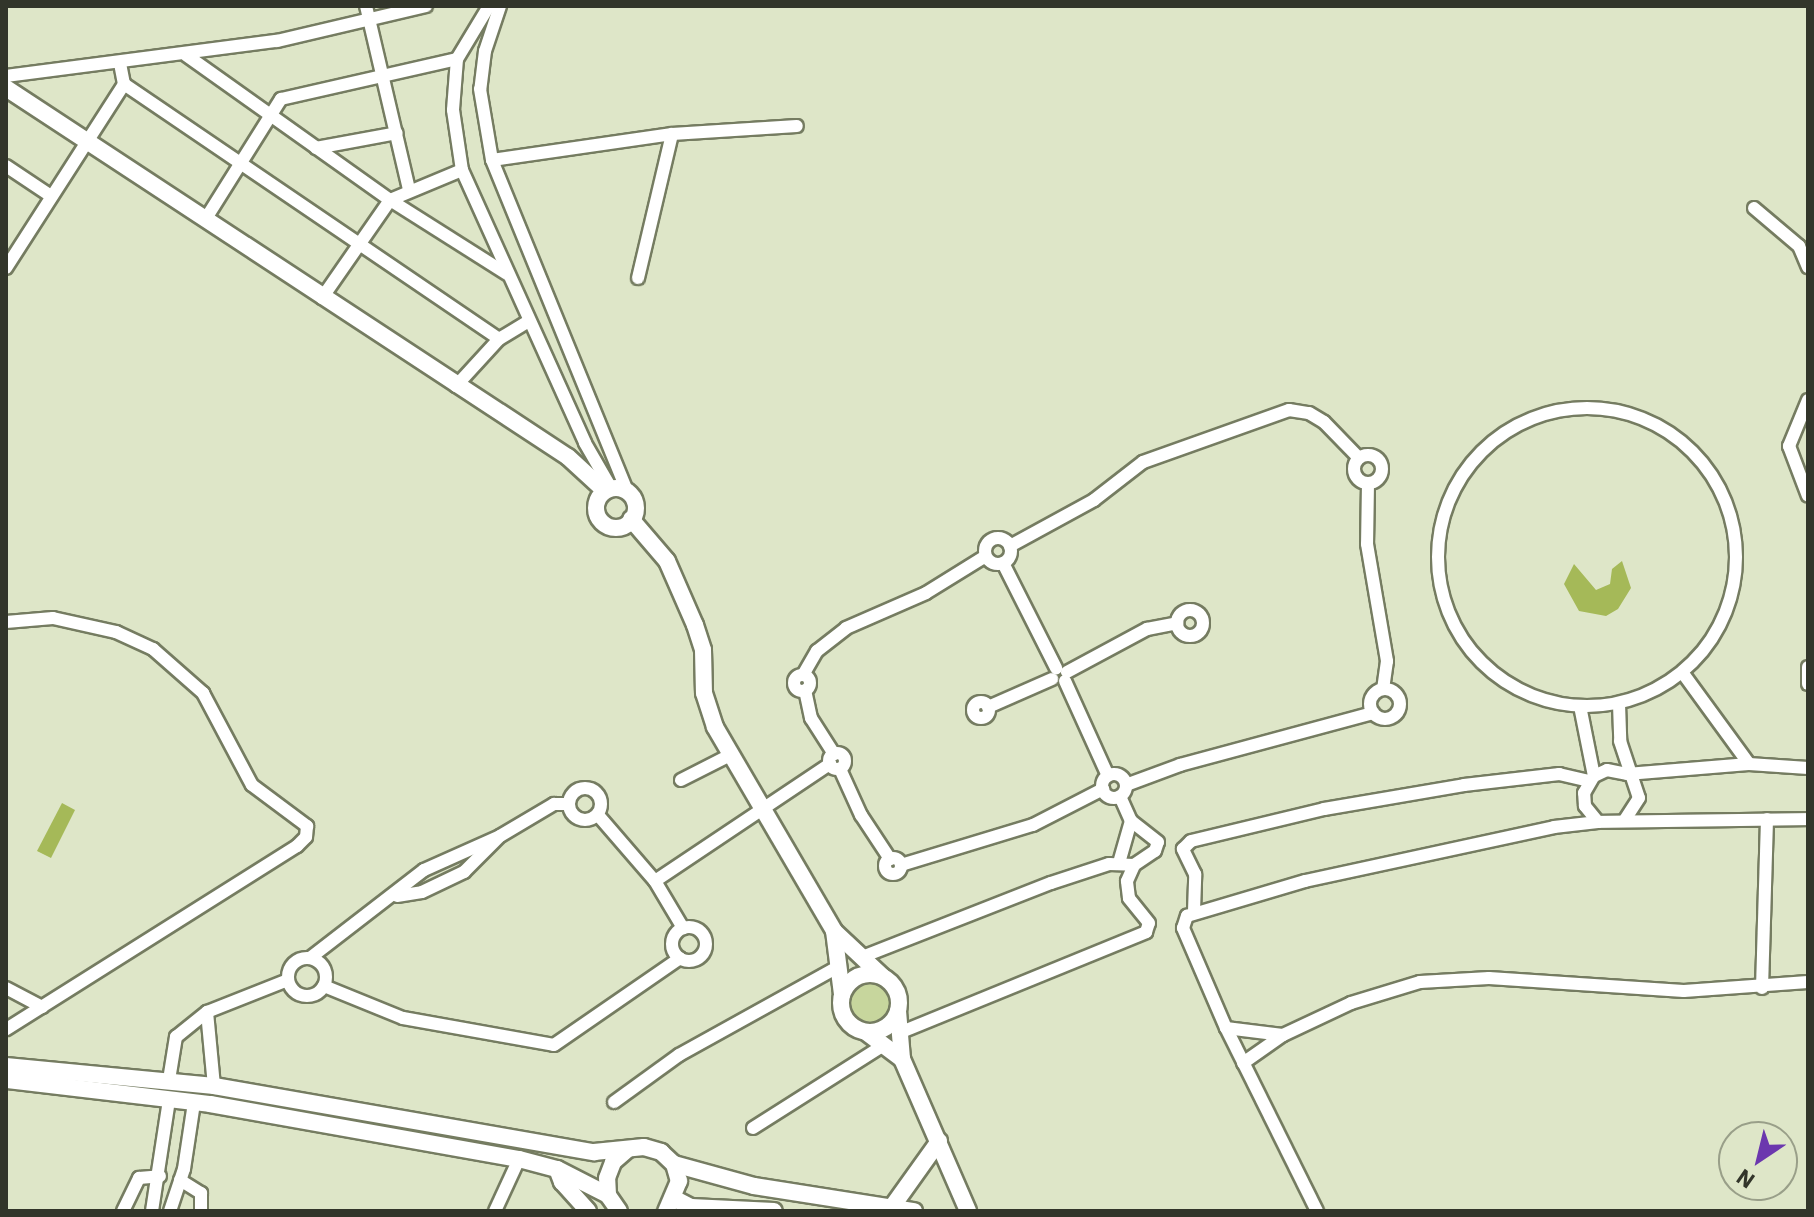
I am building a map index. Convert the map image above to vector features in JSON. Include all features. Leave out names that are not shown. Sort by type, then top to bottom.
[{"type":"street","points":[[6,76],[186,55],[368,13],[426,6]]},
{"type":"street","points":[[489,6],[457,59],[453,110],[462,170],[529,321],[614,490]]},
{"type":"street","points":[[500,6],[485,51],[480,89],[492,160],[614,490]]},
{"type":"street","points":[[368,13],[409,190]]},
{"type":"street","points":[[186,55],[390,200],[509,275]]},
{"type":"street","points":[[205,220],[270,117],[289,95],[457,59]]},
{"type":"street","points":[[6,268],[124,84],[120,63]]},
{"type":"street","points":[[124,84],[499,339]]},
{"type":"street","points":[[6,88],[568,457],[635,505],[631,519],[615,527],[600,520],[596,504],[614,490]]},
{"type":"street","points":[[492,160],[672,134],[797,126]]},
{"type":"street","points":[[316,148],[397,133]]},
{"type":"street","points":[[638,278],[672,134]]},
{"type":"street","points":[[6,166],[51,196]]},
{"type":"street","points":[[322,298],[390,200],[462,170]]},
{"type":"street","points":[[1754,208],[1799,246],[1808,267]]},
{"type":"street","points":[[456,386],[499,339],[529,321]]},
{"type":"street","points":[[1808,400],[1804,418],[1789,446],[1808,496]]},
{"type":"street","points":[[1003,563],[1010,546],[1094,500],[1143,462],[1289,410],[1309,413],[1324,422],[1359,458]]},
{"type":"street","points":[[1554,411],[1615,411],[1671,434],[1713,478],[1727,506],[1734,535],[1731,596],[1704,650],[1682,672],[1619,704],[1580,706],[1550,701],[1512,684],[1484,664],[1456,628],[1438,570],[1445,509],[1467,469],[1498,437],[1554,411]]},
{"type":"street","points":[[1359,458],[1369,454],[1382,464],[1381,475],[1368,483]]},
{"type":"street","points":[[1359,458],[1355,473],[1368,483]]},
{"type":"street","points":[[1368,483],[1367,544],[1387,661],[1383,688],[1370,700],[1373,713]]},
{"type":"street","points":[[631,519],[667,561],[695,625],[703,650],[707,710],[730,755],[834,931],[894,987],[902,1059],[968,1211]]},
{"type":"street","points":[[1010,546],[992,539],[986,556],[926,593],[846,628],[817,651],[803,675],[810,680],[805,690],[811,718],[861,815],[896,862],[1033,825],[1105,782],[1122,777],[1131,821],[1119,863]]},
{"type":"street","points":[[986,556],[1003,563],[1060,675],[1109,796],[1180,765],[1373,713],[1389,719],[1400,707],[1395,691],[1383,688]]},
{"type":"street","points":[[6,622],[53,618],[116,632],[153,649],[203,693],[252,785],[307,826],[306,837],[297,846],[6,1029]]},
{"type":"street","points":[[988,707],[1060,675],[1147,629],[1177,623]]},
{"type":"street","points":[[1808,667],[1808,684]]},
{"type":"street","points":[[1682,672],[1749,764]]},
{"type":"street","points":[[1619,704],[1627,774],[1639,798],[1624,821]]},
{"type":"street","points":[[1580,706],[1592,778],[1584,800],[1598,822]]},
{"type":"street","points":[[681,780],[730,755]]},
{"type":"street","points":[[655,881],[760,808],[835,762]]},
{"type":"street","points":[[1317,1211],[1226,1028],[1183,928],[1194,911],[1195,874],[1183,849],[1191,841],[1324,809],[1464,785],[1559,774],[1592,778],[1607,770],[1627,774],[1749,764],[1808,768]]},
{"type":"street","points":[[569,804],[577,790],[593,790],[601,799],[598,815]]},
{"type":"street","points":[[288,980],[293,963],[310,958],[329,939],[397,896],[424,870],[500,836],[554,804],[569,804]]},
{"type":"street","points":[[569,804],[582,820],[598,815]]},
{"type":"street","points":[[598,815],[655,881],[683,928]]},
{"type":"street","points":[[1762,988],[1767,819]]},
{"type":"street","points":[[1194,911],[1351,871],[1598,822],[1808,819]]},
{"type":"street","points":[[899,1033],[1146,932],[1148,920],[1127,889],[1134,865],[1155,851],[1158,842],[1131,821]]},
{"type":"street","points":[[397,896],[422,892],[464,872],[500,836]]},
{"type":"street","points":[[862,957],[1051,883],[1119,863],[1134,865]]},
{"type":"street","points":[[288,980],[304,996],[324,986],[403,1018],[554,1045],[680,958],[697,958],[706,945],[699,930],[683,928]]},
{"type":"street","points":[[680,958],[673,945],[683,928]]},
{"type":"street","points":[[834,931],[845,1019],[902,1059]]},
{"type":"street","points":[[310,958],[324,969],[324,986]]},
{"type":"street","points":[[614,1102],[679,1055],[838,967]]},
{"type":"street","points":[[842,994],[862,974],[882,976]]},
{"type":"street","points":[[1243,1063],[1283,1035],[1351,1003],[1420,982],[1489,978],[1684,991],[1762,988],[1808,982]]},
{"type":"street","points":[[169,1080],[176,1037],[207,1012],[288,980]]},
{"type":"street","points":[[6,988],[42,1007]]},
{"type":"street","points":[[866,1032],[883,1030],[898,1011]]},
{"type":"street","points":[[207,1012],[214,1086]]},
{"type":"street","points":[[1226,1028],[1283,1035]]},
{"type":"street","points":[[753,1128],[884,1045]]},
{"type":"street","points":[[6,1066],[214,1086],[552,1146],[627,1150],[644,1147],[661,1152],[674,1164],[754,1186],[914,1211]]},
{"type":"street","points":[[6,1080],[194,1103],[519,1159],[557,1169],[611,1204]]},
{"type":"street","points":[[152,1211],[160,1176],[169,1100]]},
{"type":"street","points":[[170,1211],[180,1180],[194,1103]]},
{"type":"street","points":[[165,1131],[189,1135]]},
{"type":"street","points":[[892,1207],[939,1141]]},
{"type":"street","points":[[611,1204],[610,1170],[627,1150]]},
{"type":"street","points":[[495,1211],[519,1159]]},
{"type":"street","points":[[674,1164],[679,1181],[671,1205],[774,1211]]},
{"type":"street","points":[[557,1169],[562,1182],[588,1211]]},
{"type":"street","points":[[123,1211],[139,1178],[160,1176]]},
{"type":"street","points":[[180,1180],[201,1193],[201,1211]]},
{"type":"shaded area","points":[[1622,561],[1631,588],[1618,609],[1606,616],[1579,611],[1564,584],[1574,564],[1596,590],[1610,584],[1612,569]]},
{"type":"shaded area","points":[[62,803],[75,810],[51,858],[37,851]]},
{"type":"shaded area","points":[[870,982],[885,988],[891,1003],[885,1018],[870,1024],[855,1018],[849,1003],[855,988]]}]
